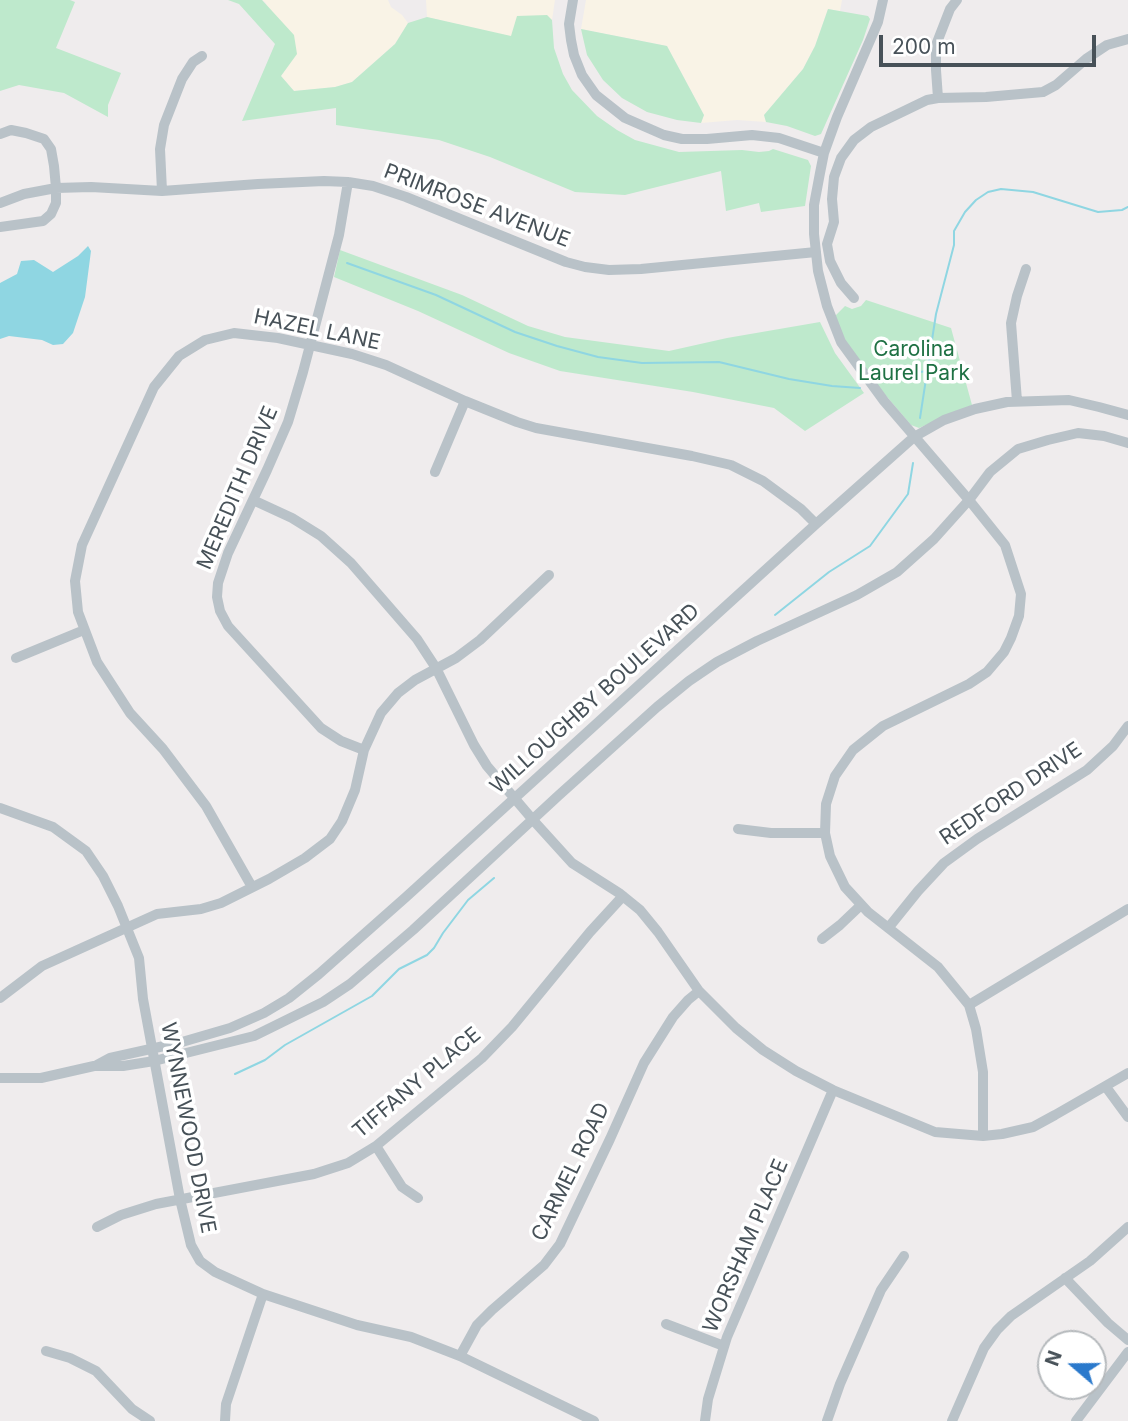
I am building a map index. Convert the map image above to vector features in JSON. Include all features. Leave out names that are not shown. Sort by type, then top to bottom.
[{"type":"street","points":[[573,0],[569,24],[574,55],[582,75],[596,94],[625,118],[664,135],[682,139],[752,135],[779,138],[824,153]]},
{"type":"street","points":[[883,0],[878,22],[824,153],[814,205],[818,271],[827,306],[841,342],[884,401],[1005,545],[1021,594],[1019,616],[1011,638],[1004,652],[987,672],[969,684],[883,726],[853,750],[835,776],[827,804],[825,833],[830,856],[845,887],[861,905],[938,967],[969,1005],[976,1029],[982,1072],[983,1136]]},
{"type":"street","points":[[938,98],[936,45],[950,9],[957,0]]},
{"type":"street","points":[[854,298],[841,283],[830,261],[827,244],[834,222],[834,177],[841,158],[854,140],[871,127],[927,100],[1043,92],[1107,45],[1128,39]]},
{"type":"street","points":[[162,191],[160,149],[164,125],[182,79],[193,62],[202,56]]},
{"type":"street","points":[[0,134],[11,130],[44,139],[51,149],[56,188],[56,202],[51,214],[43,221],[0,227]]},
{"type":"street","name":"PRIMROSE AVENUE","points":[[0,203],[24,194],[56,188],[162,191],[258,184],[348,182],[373,186],[406,197],[566,262],[585,267],[610,270],[641,269],[816,252]]},
{"type":"street","name":"MEREDITH DRIVE","points":[[348,182],[339,235],[288,422],[228,553],[218,583],[217,597],[220,611],[228,626],[321,728],[341,741],[364,750]]},
{"type":"street","points":[[1017,401],[1011,323],[1026,269]]},
{"type":"street","name":"HAZEL LANE","points":[[252,887],[206,806],[163,749],[130,713],[97,662],[78,612],[75,581],[82,544],[155,387],[179,356],[205,340],[233,333],[278,338],[352,354],[386,365],[465,401],[536,428],[731,465],[763,481],[801,509],[816,524]]},
{"type":"street","points":[[435,471],[465,401]]},
{"type":"street","name":"WILLOUGHBY BOULEVARD","points":[[94,1066],[110,1058],[230,1028],[289,998],[358,940],[914,438],[944,421],[975,409],[1007,402],[1069,401],[1128,415]]},
{"type":"street","name":"WILLOUGHBY BOULEVARD","points":[[0,1078],[41,1078],[94,1066],[122,1066],[154,1061],[254,1036],[323,1002],[350,984],[413,930],[642,720],[689,681],[728,657],[857,595],[897,572],[934,539],[990,472],[1018,449],[1078,433],[1104,436],[1128,443]]},
{"type":"street","points":[[253,500],[321,536],[352,563],[417,639],[436,668],[474,745],[487,765],[533,820],[572,863],[640,910],[699,991],[736,1028],[796,1072],[935,1132],[983,1136],[1033,1126],[1128,1073]]},
{"type":"street","points":[[0,998],[42,966],[157,914],[201,909],[221,903],[304,858],[330,839],[342,821],[355,790],[364,750],[381,713],[398,693],[415,680],[456,658],[480,640],[549,575]]},
{"type":"street","points":[[16,658],[84,630]]},
{"type":"street","name":"REDFORD DRIVE","points":[[889,927],[944,863],[976,839],[1087,771],[1113,746],[1128,726]]},
{"type":"street","name":"WYNNEWOOD DRIVE","points":[[0,808],[53,827],[86,851],[103,876],[127,928],[139,958],[143,999],[180,1199],[191,1245],[201,1261],[215,1272],[263,1294],[357,1325],[411,1337],[460,1356],[594,1421]]},
{"type":"street","points":[[738,829],[771,833],[825,833]]},
{"type":"street","name":"TIFFANY PLACE","points":[[97,1227],[121,1215],[156,1204],[314,1174],[348,1163],[376,1146],[482,1058],[512,1027],[623,896]]},
{"type":"street","points":[[822,939],[861,905]]},
{"type":"street","points":[[969,1005],[1128,909]]},
{"type":"street","name":"CARMEL ROAD","points":[[460,1356],[477,1325],[544,1265],[559,1244],[611,1139],[644,1063],[673,1017],[699,991]]},
{"type":"street","points":[[1106,1087],[1128,1117]]},
{"type":"street","name":"WORSHAM PLACE","points":[[705,1421],[708,1398],[724,1346],[833,1090]]},
{"type":"street","points":[[376,1146],[402,1187],[418,1198]]},
{"type":"street","points":[[952,1421],[972,1372],[990,1339],[1012,1316],[1090,1261],[1128,1227]]},
{"type":"street","points":[[827,1421],[881,1290],[904,1256]]},
{"type":"street","points":[[1065,1278],[1128,1340]]},
{"type":"street","points":[[225,1421],[226,1404],[263,1294]]},
{"type":"street","points":[[666,1324],[724,1346]]},
{"type":"street","points":[[46,1351],[70,1358],[96,1371],[132,1409],[150,1421]]},
{"type":"street","points":[[1076,1421],[1128,1352]]},
{"type":"shaded area","points":[[262,0],[388,0],[391,7],[408,23],[395,44],[352,82],[335,87],[294,91],[281,76],[296,54]]},
{"type":"shaded area","points":[[426,0],[555,0],[552,20],[547,15],[512,37],[427,17]]},
{"type":"shaded area","points":[[586,0],[842,0],[840,11],[828,9],[815,46],[803,69],[764,115],[766,122],[737,120],[701,123],[704,115],[667,46],[581,29]]},
{"type":"green space","points":[[0,0],[75,2],[56,48],[121,73],[108,105],[108,117],[64,93],[19,85],[0,91]]},
{"type":"green space","points":[[228,0],[262,0],[294,35],[297,54],[281,76],[294,91],[335,87],[352,82],[395,44],[408,23],[427,17],[511,36],[517,16],[547,15],[552,20],[554,48],[563,74],[572,90],[597,116],[635,140],[679,152],[759,152],[773,149],[808,160],[811,166],[805,206],[761,212],[759,203],[726,211],[721,171],[625,195],[575,192],[490,157],[439,140],[336,125],[336,108],[242,121],[275,44],[239,4]]},
{"type":"green space","points":[[828,9],[868,16],[870,19],[821,134],[815,136],[766,122],[764,115],[803,69],[815,46]]},
{"type":"green space","points":[[581,29],[667,46],[704,115],[701,123],[647,112],[622,98],[603,80],[587,55]]},
{"type":"green space","points":[[340,250],[462,295],[528,326],[565,337],[669,351],[820,322],[835,353],[864,393],[805,431],[774,408],[560,371],[509,353],[418,311],[334,277]]},
{"type":"green space","name":"Carolina Laurel Park","points":[[866,300],[951,328],[972,405],[919,428],[911,425],[845,340],[835,316],[845,306],[852,309],[861,306]]},
{"type":"water","points":[[88,246],[91,251],[85,297],[73,333],[63,344],[53,345],[42,340],[9,336],[0,339],[0,283],[17,274],[21,261],[34,260],[53,272]]},
{"type":"waterway","points":[[920,418],[936,314],[954,245],[954,231],[976,200],[988,192],[1001,189],[1033,192],[1098,212],[1128,207]]},
{"type":"waterway","points":[[347,263],[436,295],[515,332],[598,357],[642,363],[719,362],[789,379],[860,388]]},
{"type":"waterway","points":[[880,381],[927,371]]},
{"type":"waterway","points":[[775,615],[829,572],[870,546],[908,494],[913,463]]},
{"type":"waterway","points":[[235,1074],[265,1060],[285,1045],[372,996],[399,969],[427,955],[468,900],[494,878]]}]
